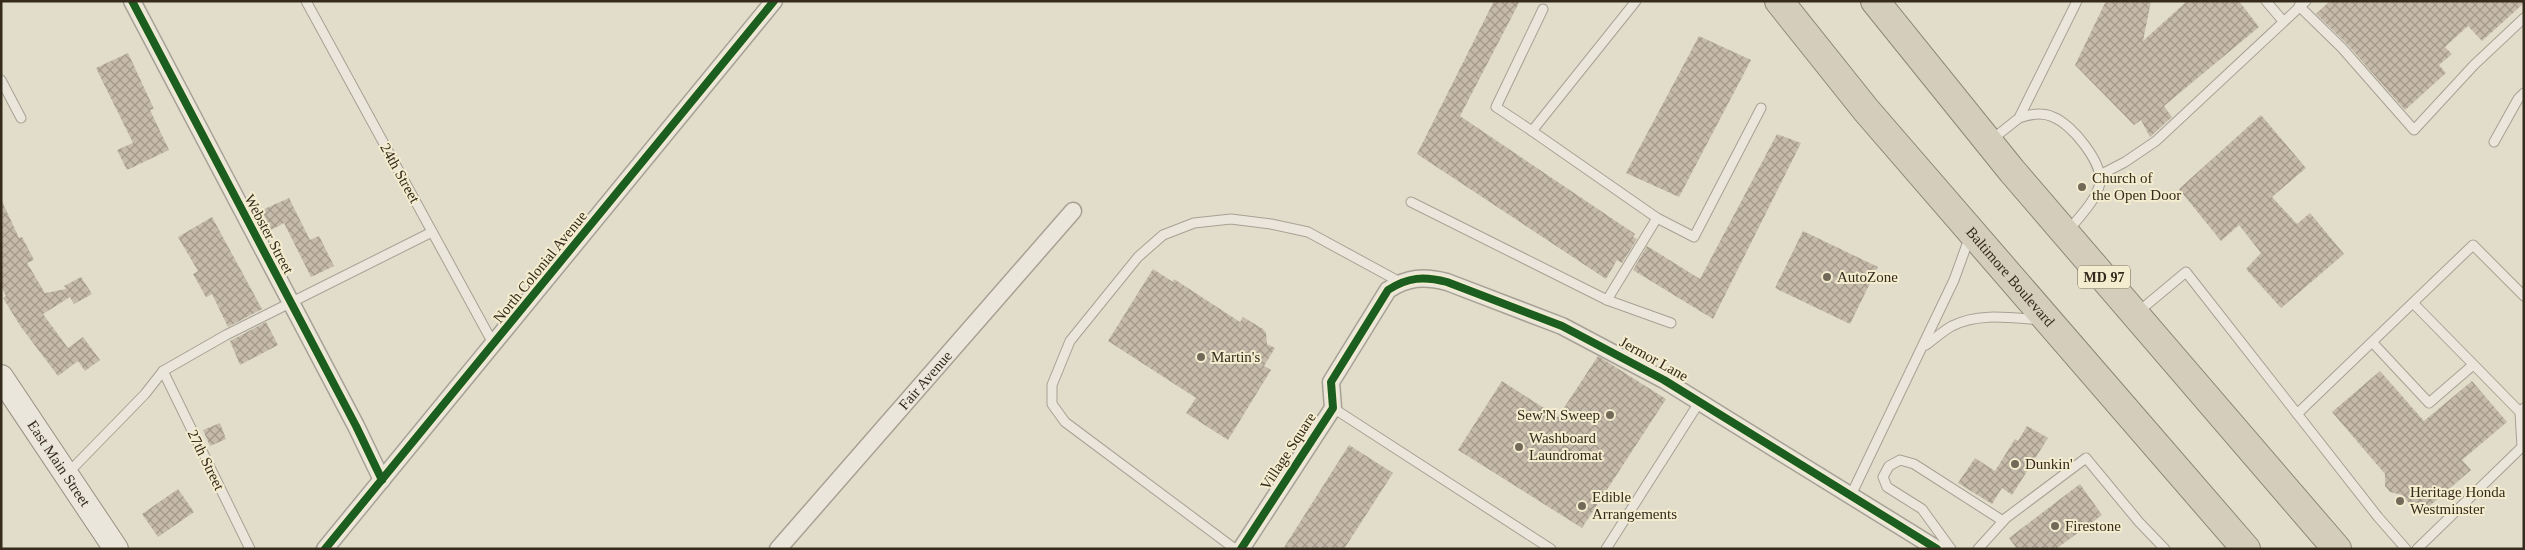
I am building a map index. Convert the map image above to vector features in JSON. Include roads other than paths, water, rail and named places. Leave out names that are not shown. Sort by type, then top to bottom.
[{"type":"highway","name":"Baltimore Boulevard","points":[[1779,1],[1866,110],[2246,549]]},
{"type":"highway","name":"MD 97","points":[[1875,1],[1989,142],[2337,549]]},
{"type":"main road","name":"East Main Street","points":[[1,377],[116,549]]},
{"type":"street","name":"Webster Street","points":[[132,1],[382,480]]},
{"type":"street","name":"North Colonial Avenue","points":[[325,549],[774,1]]},
{"type":"street","name":"Fair Avenue","points":[[778,549],[1073,211]]},
{"type":"street","name":"Jermor Lane","points":[[1400,282],[1414,278],[1433,278],[1562,326],[1700,401],[1937,549]]},
{"type":"street","name":"Village Square","points":[[1241,549],[1333,408],[1331,382],[1388,290],[1400,282]]},
{"type":"lane","name":"24th Street","points":[[306,1],[494,345]]},
{"type":"lane","points":[[1532,131],[1636,1]]},
{"type":"lane","points":[[2019,118],[2077,1]]},
{"type":"lane","points":[[2266,1],[2283,21]]},
{"type":"lane","points":[[2100,174],[2125,162],[2156,141],[2303,4],[2414,130],[2474,65],[2524,18]]},
{"type":"lane","points":[[1543,9],[1496,107],[1657,218],[1694,237],[1761,108]]},
{"type":"lane","points":[[1,80],[21,118]]},
{"type":"lane","points":[[2494,142],[2518,99],[2524,93]]},
{"type":"lane","points":[[1989,142],[2019,118],[2031,114],[2055,117],[2079,138],[2095,159],[2100,174],[2099,185],[2091,203],[2066,233]]},
{"type":"lane","points":[[1411,202],[1607,300],[1671,323]]},
{"type":"lane","points":[[1607,300],[1657,218]]},
{"type":"lane","points":[[1235,549],[1065,422],[1052,404],[1052,385],[1070,342],[1138,257],[1163,235],[1194,223],[1231,219],[1271,224],[1308,232],[1400,282]]},
{"type":"lane","points":[[1851,495],[1954,280],[1971,231]]},
{"type":"lane","points":[[66,474],[144,394],[163,371],[290,303],[432,232]]},
{"type":"lane","points":[[2297,414],[2414,304],[2473,245],[2524,296]]},
{"type":"lane","points":[[2136,314],[2186,272],[2378,517],[2406,549]]},
{"type":"lane","points":[[2414,304],[2473,365],[2522,410],[2522,447],[2417,549]]},
{"type":"lane","points":[[1924,346],[1951,326],[1968,320],[1986,317],[2050,321]]},
{"type":"lane","points":[[2373,343],[2429,403],[2473,365]]},
{"type":"lane","name":"27th Street","points":[[163,371],[250,549]]},
{"type":"lane","points":[[1606,549],[1700,401]]},
{"type":"lane","points":[[1333,408],[1552,549]]},
{"type":"lane","points":[[1978,549],[2003,521],[2086,458],[2139,522],[2165,549]]},
{"type":"lane","points":[[1951,549],[1922,509],[1887,487],[1883,477],[1889,466],[1900,460],[1914,464],[2003,521]]},
{"type":"place","name":"Church of the Open Door","points":[[2082,187]]},
{"type":"place","name":"AutoZone","points":[[1827,277]]},
{"type":"place","name":"Martin's","points":[[1201,357]]},
{"type":"place","name":"Sew'N Sweep","points":[[1610,415]]},
{"type":"place","name":"Washboard Laundromat","points":[[1519,447]]},
{"type":"place","name":"Dunkin'","points":[[2015,464]]},
{"type":"place","name":"Heritage Honda Westminster","points":[[2400,501]]},
{"type":"place","name":"Edible Arrangements","points":[[1582,506]]},
{"type":"place","name":"Firestone","points":[[2055,526]]}]
